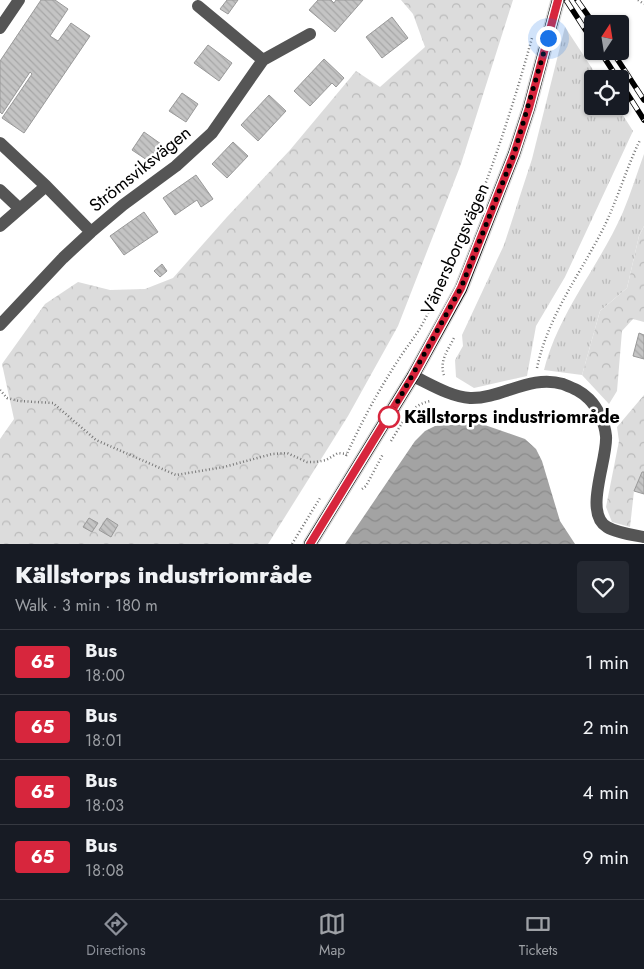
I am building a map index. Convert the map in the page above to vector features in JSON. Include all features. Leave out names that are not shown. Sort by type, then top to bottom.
[{"type":"main road","name":"Vänersborgsvägen","points":[[310,544],[413,376],[461,288],[514,154],[529,108],[558,0]]},
{"type":"street","points":[[0,28],[18,0]]},
{"type":"street","points":[[198,6],[264,60]]},
{"type":"street","name":"Strömsviksvägen","points":[[0,325],[63,258],[91,232],[123,205],[176,166],[212,133],[264,60],[310,34]]},
{"type":"street","name":"Strömsviksvägen","points":[[0,143],[91,232]]},
{"type":"street","points":[[0,226],[18,208],[46,186]]},
{"type":"street","points":[[0,190],[18,208]]},
{"type":"street","points":[[413,376],[455,395],[469,398],[497,394],[537,382],[554,382],[577,389],[590,400],[599,412],[606,436],[605,458],[596,506],[599,519],[607,527],[644,537]]},
{"type":"path","points":[[638,0],[644,4]]},
{"type":"path","points":[[344,461],[399,358],[424,322],[439,291],[477,205],[513,105],[533,34]]},
{"type":"path","points":[[537,382],[536,369],[549,329],[568,289],[592,251],[640,140]]},
{"type":"path","points":[[454,338],[442,365],[445,379],[450,386],[457,389],[455,395]]},
{"type":"path","points":[[0,390],[7,398],[19,401],[53,403],[96,440],[176,475],[224,467],[272,454],[287,454],[307,462],[316,462],[326,460],[338,453],[347,454]]},
{"type":"path","points":[[391,442],[414,408],[420,403],[434,400]]},
{"type":"path","points":[[362,489],[366,486],[385,450]]},
{"type":"path","points":[[292,544],[323,493]]},
{"type":"green space","points":[[401,0],[513,0],[461,164],[398,326],[348,416],[268,544],[0,544],[0,439],[14,419],[2,364],[45,304],[78,282],[110,290],[145,289],[173,278],[290,150],[356,71],[380,87],[425,47],[413,14]]},
{"type":"green space","points":[[565,27],[584,56],[584,60],[587,60],[593,70],[584,70],[584,115],[623,115],[633,131],[565,277],[536,326],[527,376],[474,388],[456,377],[455,360],[463,346],[462,335],[504,245],[532,159]]},
{"type":"green space","points":[[644,154],[644,226],[639,236],[627,288],[600,311],[582,375],[544,370],[559,328],[603,252],[623,212]]},
{"type":"green space","points":[[644,226],[644,322],[633,319],[622,331],[617,391],[609,404],[582,375],[600,311],[627,288],[639,236]]},
{"type":"green space","points":[[644,395],[644,472],[642,472],[634,491],[630,527],[612,522],[606,507],[619,441],[617,427]]},
{"type":"water","points":[[479,423],[525,439],[536,449],[542,461],[560,521],[575,544],[345,544],[415,441],[425,431],[435,426]]},
{"type":"building","points":[[41,0],[55,0],[68,9],[50,36],[58,41],[71,23],[90,36],[24,133],[2,118],[32,74],[30,72],[2,114],[0,112],[0,61]]},
{"type":"building","points":[[227,0],[238,0],[228,14],[220,9]]},
{"type":"building","points":[[318,0],[331,0],[334,3],[336,0],[363,0],[335,32],[309,10]]},
{"type":"building","points":[[392,17],[408,38],[382,58],[366,37]]},
{"type":"building","points":[[208,45],[232,63],[219,81],[194,63]]},
{"type":"building","points":[[324,59],[344,78],[336,87],[332,83],[310,106],[294,91]]},
{"type":"building","points":[[182,93],[198,104],[186,122],[169,111]]},
{"type":"building","points":[[269,95],[286,111],[258,141],[241,125]]},
{"type":"building","points":[[144,132],[161,144],[150,162],[132,150]]},
{"type":"building","points":[[233,142],[248,156],[227,178],[212,164]]},
{"type":"building","points":[[196,175],[213,199],[201,207],[197,200],[175,215],[163,198]]},
{"type":"building","points":[[144,212],[158,232],[124,255],[110,236]]},
{"type":"building","points":[[162,264],[167,271],[160,277],[154,271]]},
{"type":"building","points":[[639,333],[644,335],[644,359],[633,356]]},
{"type":"building","points":[[642,472],[644,472],[644,494],[634,491]]},
{"type":"building","points":[[89,518],[98,523],[92,532],[83,527]]},
{"type":"building","points":[[107,518],[118,525],[111,537],[99,530]]},
{"type":"railway","points":[[566,0],[584,28]]},
{"type":"railway","points":[[577,0],[588,15]]},
{"type":"railway","points":[[606,60],[612,70]]},
{"type":"railway","points":[[618,60],[644,100]]},
{"type":"railway","points":[[629,96],[644,120]]},
{"type":"bus line","name":"65","points":[[310,544],[379,434],[461,288],[514,154],[529,108],[558,0]]},
{"type":"place","name":"Källstorps industriområde","points":[[389,417]]},
{"type":"route","points":[[389,417],[461,288],[514,154],[548,38]]}]
